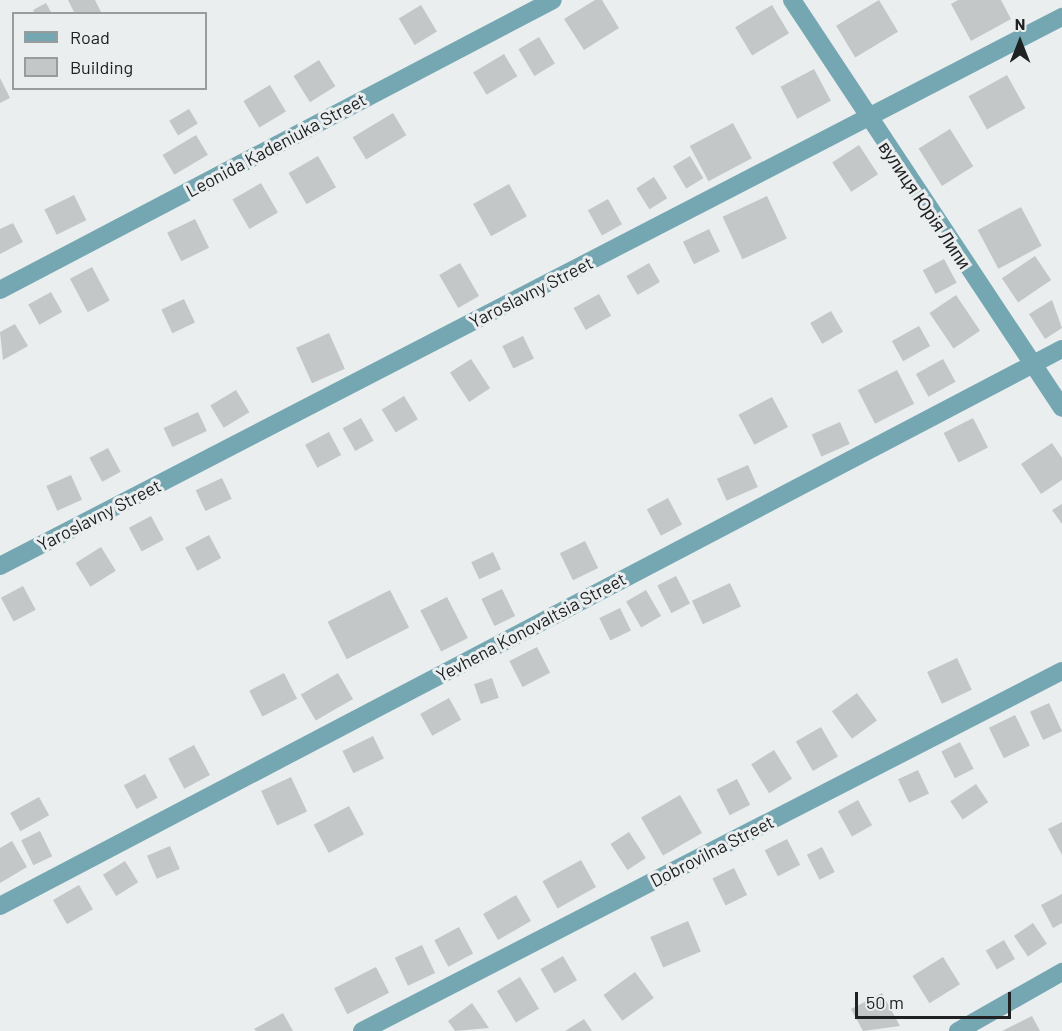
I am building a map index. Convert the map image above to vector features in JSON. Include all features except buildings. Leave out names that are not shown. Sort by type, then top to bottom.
[{"type":"street","name":"Leonida Kadeniuka Street","points":[[0,290],[553,0]]},
{"type":"street","name":"вулиця Юрія Липи","points":[[792,0],[867,119],[1062,408]]},
{"type":"street","name":"Yaroslavny Street","points":[[0,566],[1062,17]]},
{"type":"street","name":"Yevhena Konovaltsia Street","points":[[0,906],[1062,349]]},
{"type":"street","name":"Dobrovilna Street","points":[[362,1031],[1062,671]]},
{"type":"street","points":[[958,1031],[1062,972]]}]
